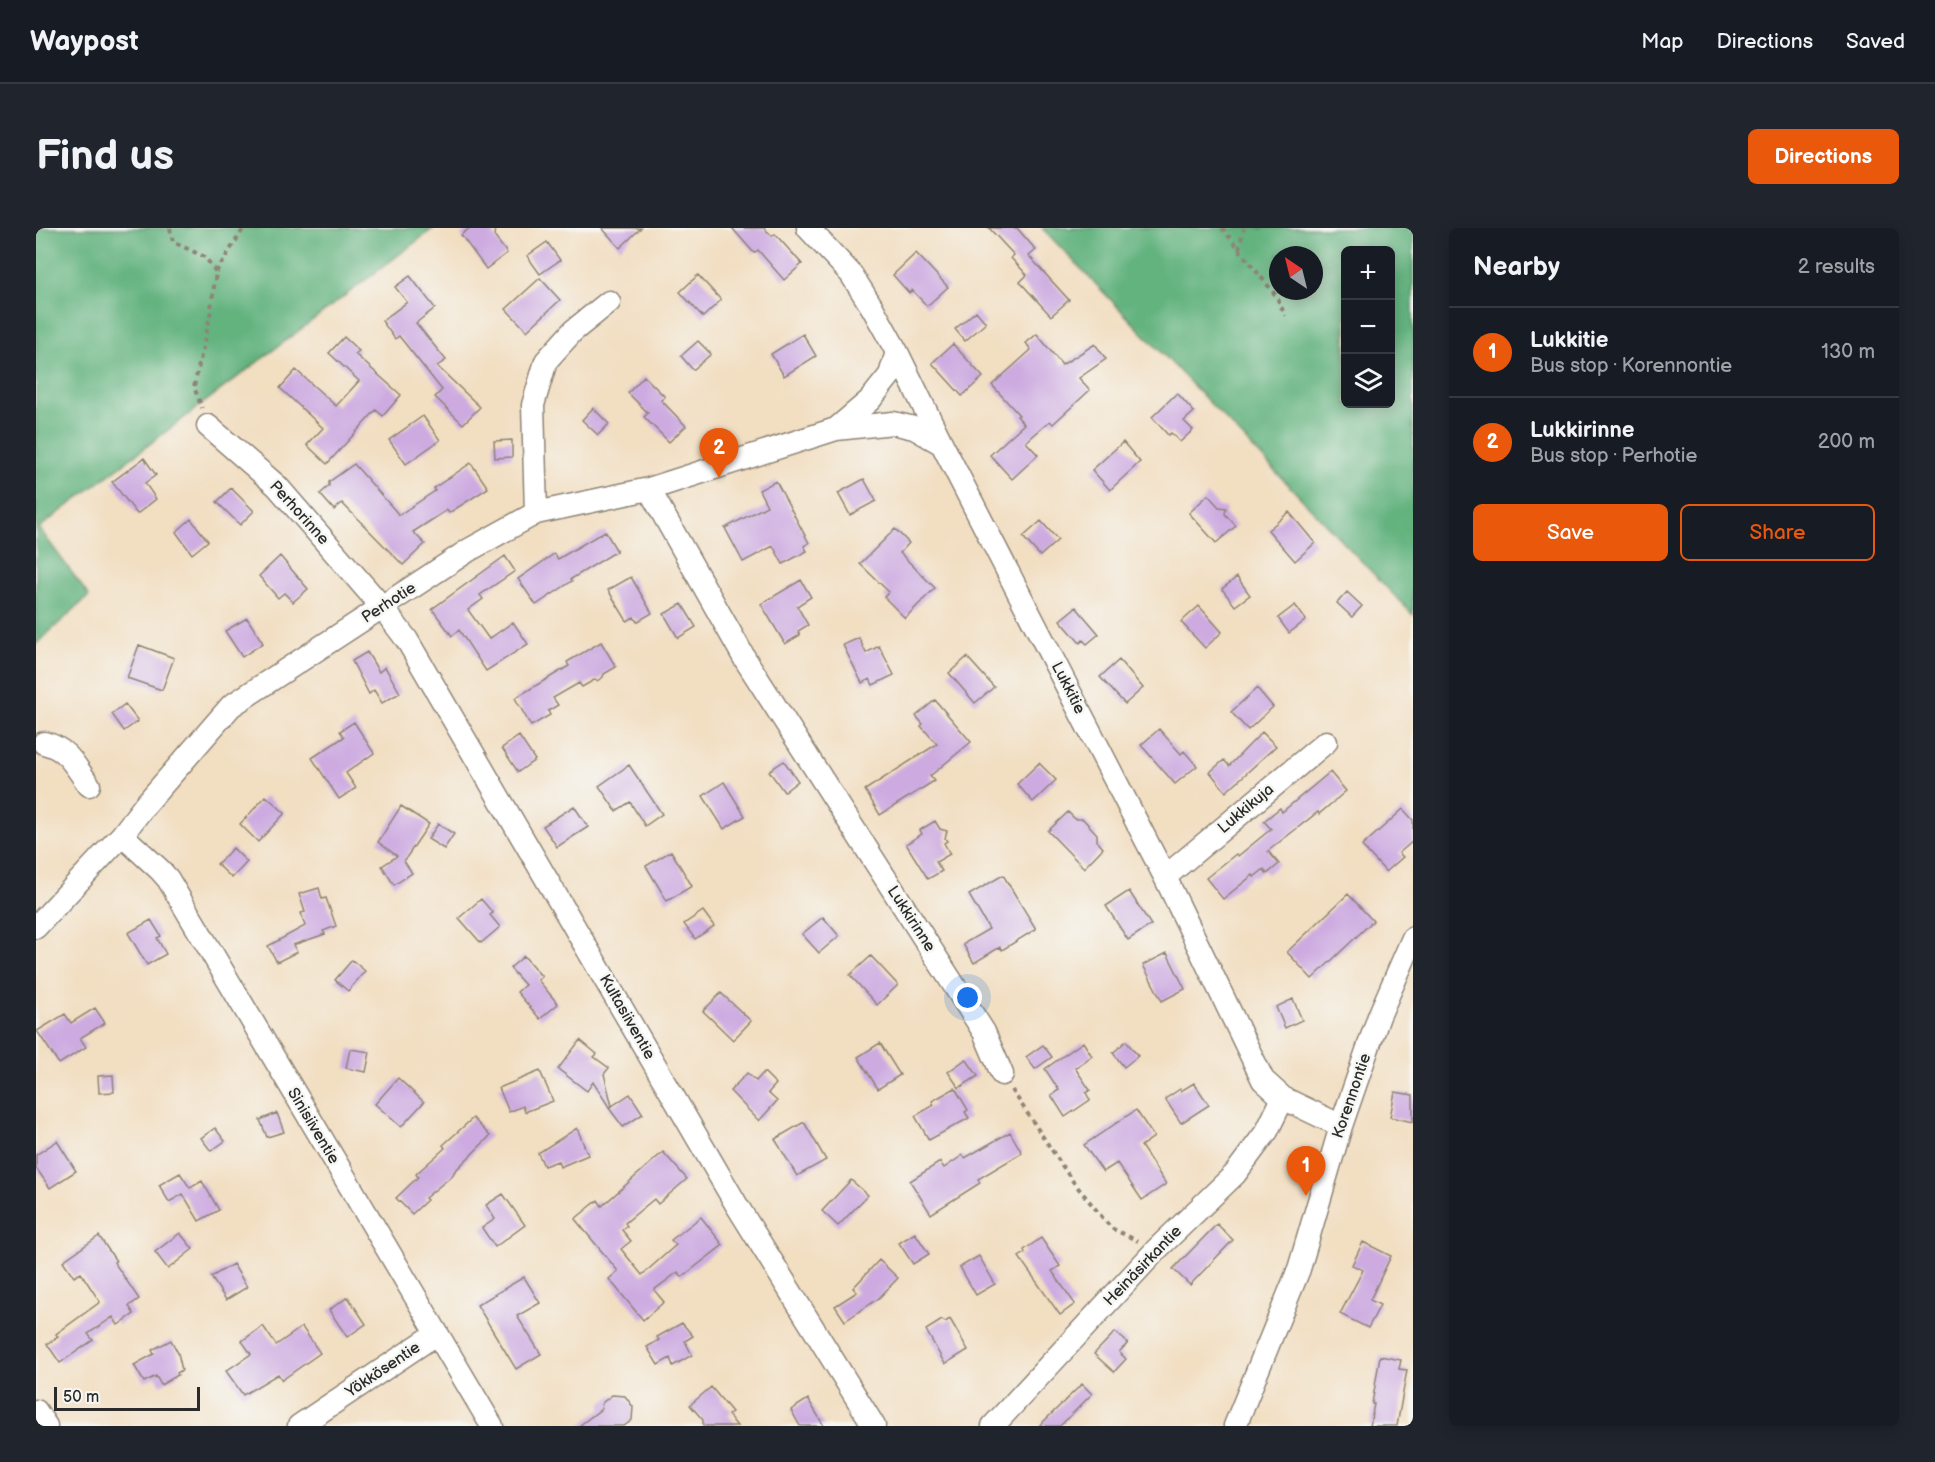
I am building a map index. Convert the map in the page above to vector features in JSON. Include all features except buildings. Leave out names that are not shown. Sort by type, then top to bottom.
[{"type":"street","name":"Lukkitie","points":[[808,228],[850,274],[872,307],[897,352],[942,444],[1166,877],[1263,1080],[1283,1098],[1341,1126]]},
{"type":"street","points":[[536,513],[533,405],[546,361],[573,331],[609,302]]},
{"type":"street","name":"Perhotie","points":[[836,429],[870,400],[883,384],[890,375],[897,352]]},
{"type":"street","name":"Perhotie","points":[[36,927],[122,835],[231,706],[469,550],[536,513],[649,489],[836,429],[893,423],[914,428],[942,444]]},
{"type":"street","name":"Perhorinne","points":[[208,426],[277,486],[382,607]]},
{"type":"street","name":"Lukkirinne","points":[[649,489],[745,659],[984,1032],[1002,1074]]},
{"type":"street","name":"Kultasiiventie","points":[[382,607],[407,640],[736,1204],[874,1426]]},
{"type":"street","name":"Lukkikuja","points":[[1166,877],[1326,742]]},
{"type":"street","points":[[44,743],[53,745],[66,753],[89,785]]},
{"type":"street","name":"Sinisiiventie","points":[[122,835],[168,879],[492,1426]]},
{"type":"street","name":"Korennontie","points":[[1239,1424],[1299,1269],[1341,1126],[1379,1016],[1413,938]]},
{"type":"street","name":"Heinäsirkantie","points":[[993,1426],[1157,1250],[1235,1174],[1267,1131],[1283,1098]]},
{"type":"street","name":"Yökkösentie","points":[[299,1426],[436,1334]]},
{"type":"street","points":[[36,1411],[46,1426]]},
{"type":"path","points":[[170,228],[174,242],[205,257],[216,272]]},
{"type":"path","points":[[208,426],[194,387],[210,316],[216,272],[244,228]]},
{"type":"path","points":[[1222,228],[1277,297],[1285,316]]},
{"type":"path","points":[[1239,250],[1244,228]]},
{"type":"path","points":[[1002,1074],[1027,1116],[1071,1179],[1111,1228],[1157,1250]]},
{"type":"green space","points":[[36,228],[434,228],[39,528],[89,596],[36,644]]},
{"type":"green space","points":[[1042,228],[1413,228],[1413,615]]},
{"type":"place","name":"Lukkirinne","points":[[719,478]]},
{"type":"place","name":"Lukkitie","points":[[1306,1196]]}]
